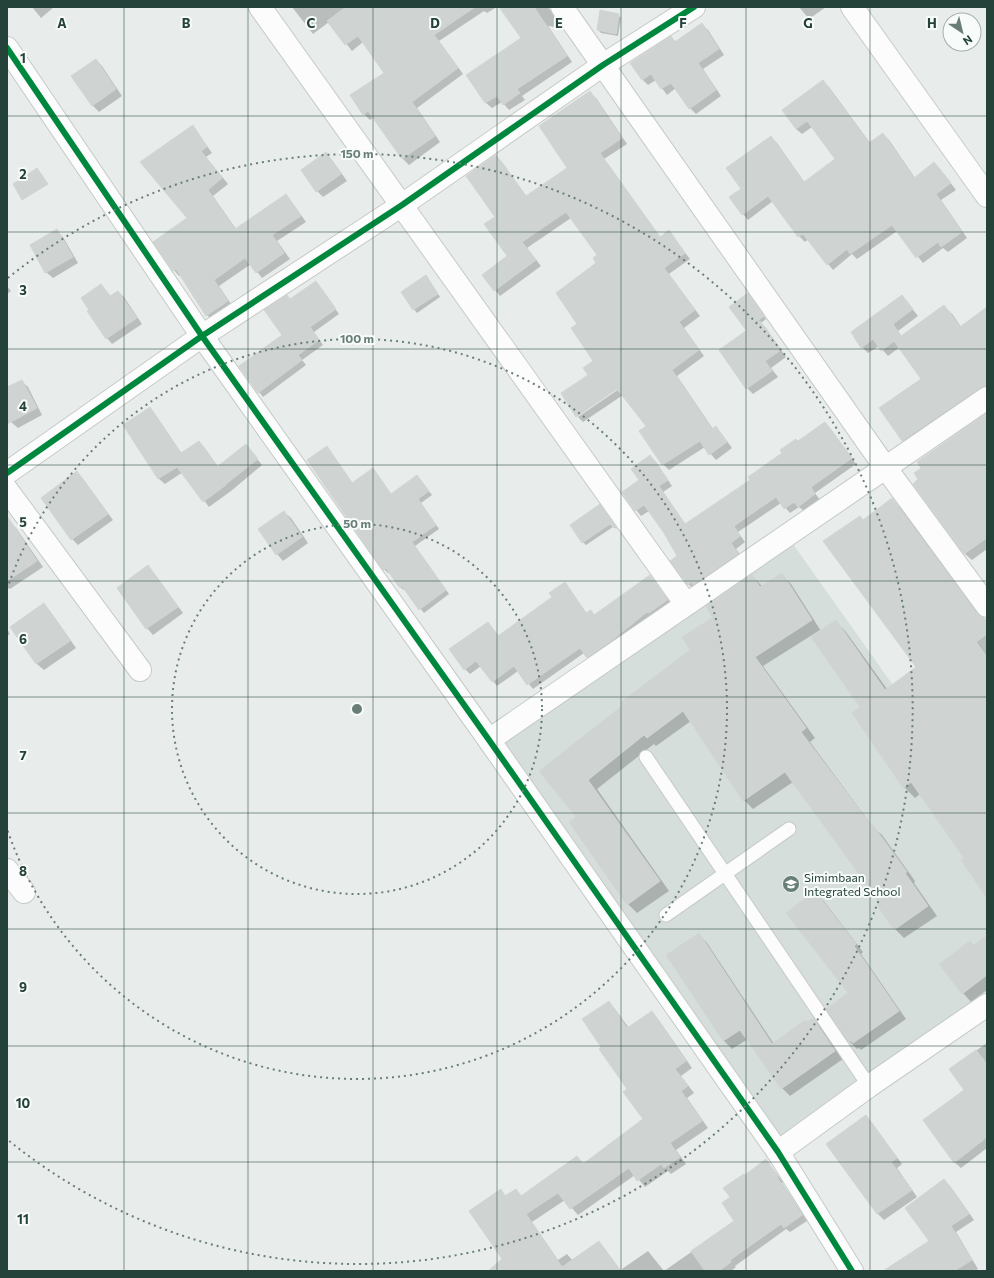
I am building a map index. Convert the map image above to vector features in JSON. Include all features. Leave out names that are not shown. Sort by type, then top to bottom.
[{"type":"street","points":[[260,7],[686,604]]},
{"type":"street","points":[[562,7],[885,467],[987,606]]},
{"type":"street","points":[[7,473],[202,336],[402,205],[603,65],[694,7]]},
{"type":"street","points":[[852,7],[987,196]]},
{"type":"street","points":[[7,48],[202,336],[489,740],[778,1152],[852,1271]]},
{"type":"street","points":[[489,740],[987,398]]},
{"type":"street","points":[[7,490],[140,670]]},
{"type":"street","points":[[7,870],[24,892]]},
{"type":"street","points":[[778,1152],[869,1086],[987,1006]]},
{"type":"lane","points":[[646,757],[869,1086]]},
{"type":"lane","points":[[666,915],[789,829]]},
{"type":"shaded area","name":"Simimbaan Integrated School","points":[[793,544],[987,818],[987,991],[777,1139],[496,742]]},
{"type":"building","points":[[346,7],[475,7],[434,35],[458,68],[412,102],[435,136],[402,159],[368,111],[363,115],[350,95],[384,73],[358,36],[345,45],[327,21]]},
{"type":"building","points":[[499,7],[534,7],[567,56],[517,89],[520,93],[503,105],[497,96],[485,103],[466,75],[521,38]]},
{"type":"building","points":[[600,10],[619,14],[616,34],[597,30]]},
{"type":"building","points":[[702,23],[719,49],[698,63],[716,90],[689,109],[671,83],[661,89],[651,74],[642,80],[630,63],[671,36],[675,42]]},
{"type":"building","points":[[96,59],[116,89],[92,106],[71,76]]},
{"type":"building","points":[[823,80],[869,143],[883,133],[914,178],[934,162],[951,183],[936,194],[962,232],[941,247],[938,242],[916,258],[892,225],[850,254],[847,249],[827,265],[803,234],[798,237],[768,196],[742,215],[729,197],[741,189],[726,168],[771,136],[804,182],[835,159],[807,121],[796,129],[782,110]]},
{"type":"building","points":[[590,91],[622,138],[600,153],[660,237],[669,230],[685,253],[664,268],[695,310],[679,322],[699,350],[672,370],[712,429],[716,426],[727,442],[709,455],[700,441],[662,465],[639,431],[646,426],[617,389],[576,417],[561,393],[588,375],[583,368],[593,361],[571,328],[577,324],[556,293],[596,263],[593,258],[597,255],[566,212],[522,242],[536,260],[494,291],[482,275],[507,256],[484,224],[495,217],[466,176],[496,155],[526,196],[567,168],[539,126]]},
{"type":"building","points":[[193,125],[207,147],[201,151],[222,178],[208,190],[235,229],[286,194],[301,216],[272,235],[284,253],[256,273],[245,258],[214,280],[228,301],[206,316],[176,269],[173,271],[153,242],[187,218],[140,162]]},
{"type":"building","points":[[326,152],[341,174],[316,192],[301,170]]},
{"type":"building","points":[[37,168],[48,184],[22,200],[13,184]]},
{"type":"building","points":[[57,229],[73,257],[45,273],[30,245]]},
{"type":"building","points":[[426,275],[438,294],[413,310],[401,292]]},
{"type":"building","points":[[316,281],[336,309],[310,327],[319,340],[298,355],[302,360],[258,393],[239,366],[282,335],[264,310],[287,295],[290,299]]},
{"type":"building","points":[[101,284],[110,296],[118,291],[137,318],[106,339],[87,311],[89,310],[81,298]]},
{"type":"building","points":[[748,293],[764,316],[746,330],[729,307]]},
{"type":"building","points":[[902,295],[913,309],[893,324],[901,336],[881,351],[873,339],[861,348],[851,332]]},
{"type":"building","points":[[944,305],[960,327],[987,307],[987,386],[980,388],[902,441],[879,408],[921,379],[894,341]]},
{"type":"building","points":[[760,321],[781,350],[765,361],[772,371],[746,389],[719,350]]},
{"type":"building","points":[[22,380],[37,408],[7,424],[7,387]]},
{"type":"building","points":[[150,407],[181,453],[199,441],[217,467],[246,444],[258,459],[203,502],[177,467],[158,479],[123,425]]},
{"type":"building","points":[[987,413],[987,538],[964,554],[913,484],[918,479],[914,473],[921,468],[917,462]]},
{"type":"building","points":[[825,422],[852,458],[811,487],[815,494],[798,507],[794,502],[784,509],[776,497],[734,526],[740,536],[731,543],[738,554],[693,585],[692,582],[688,585],[670,561],[677,556],[664,533],[644,505],[635,511],[622,492],[639,480],[631,469],[650,455],[668,480],[659,486],[685,524],[750,480],[748,477],[782,453],[780,450],[796,439],[798,441]]},
{"type":"building","points":[[327,446],[352,483],[373,468],[391,494],[417,475],[429,491],[418,499],[436,525],[412,542],[446,590],[419,610],[402,586],[399,587],[386,568],[383,570],[307,460]]},
{"type":"building","points":[[77,471],[108,514],[71,540],[41,498]]},
{"type":"building","points":[[892,498],[977,613],[987,622],[987,634],[976,642],[987,657],[987,898],[961,860],[964,858],[911,782],[903,788],[852,713],[860,707],[811,637],[836,620],[885,690],[916,667],[823,541],[860,516],[863,520]]},
{"type":"building","points":[[600,504],[615,526],[613,527],[610,524],[582,543],[570,525]]},
{"type":"building","points":[[284,511],[302,537],[276,555],[258,529]]},
{"type":"building","points":[[7,516],[37,561],[7,581]]},
{"type":"building","points":[[148,565],[178,607],[146,629],[117,588]]},
{"type":"building","points":[[782,573],[812,620],[755,657],[806,728],[801,732],[871,825],[872,824],[907,872],[905,873],[928,906],[894,930],[877,905],[880,903],[785,772],[743,801],[683,711],[647,738],[644,735],[588,780],[660,881],[627,905],[569,822],[576,817],[539,771],[622,706],[620,703],[690,650],[682,637],[712,618],[706,606],[752,575],[760,587]]},
{"type":"building","points":[[650,575],[667,600],[649,613],[647,612],[587,658],[580,648],[527,685],[514,666],[492,682],[476,661],[464,670],[449,649],[488,622],[498,636],[552,597],[549,593],[565,582],[586,613],[591,610],[594,615]]},
{"type":"building","points":[[44,603],[70,641],[36,664],[10,627]]},
{"type":"building","points":[[815,891],[856,944],[854,946],[899,1011],[853,1043],[850,1040],[848,1042],[826,1009],[848,993],[786,913]]},
{"type":"building","points":[[699,933],[772,1044],[805,1020],[807,1022],[813,1018],[835,1051],[781,1089],[740,1030],[723,1041],[666,955]]},
{"type":"building","points":[[987,936],[987,975],[962,994],[939,964],[970,941],[973,945]]},
{"type":"building","points":[[609,1001],[627,1028],[652,1011],[686,1061],[675,1069],[688,1086],[681,1091],[702,1121],[670,1143],[680,1157],[664,1168],[661,1164],[637,1181],[629,1168],[570,1209],[558,1193],[526,1214],[562,1267],[599,1241],[620,1271],[488,1271],[502,1259],[469,1211],[501,1189],[505,1196],[516,1189],[521,1196],[577,1156],[583,1164],[643,1119],[623,1092],[627,1089],[599,1049],[601,1047],[582,1019]]},
{"type":"building","points":[[976,1050],[987,1064],[987,1137],[954,1163],[923,1120],[964,1090],[949,1069]]},
{"type":"building","points":[[866,1115],[897,1158],[891,1162],[912,1190],[877,1214],[826,1144]]},
{"type":"building","points":[[766,1159],[802,1215],[784,1228],[781,1224],[730,1260],[731,1262],[719,1271],[705,1271],[691,1251],[734,1221],[722,1203],[730,1197],[723,1188],[744,1174],[745,1175]]},
{"type":"building","points":[[944,1179],[969,1214],[951,1226],[972,1260],[954,1271],[883,1271],[929,1241],[905,1208]]},
{"type":"cycle path","points":[[7,473],[202,336],[402,205],[603,65],[694,7]]},
{"type":"cycle path","points":[[7,48],[202,336],[489,740],[778,1152],[852,1271]]},
{"type":"place","name":"Simimbaan Integrated School","points":[[791,884]]}]
